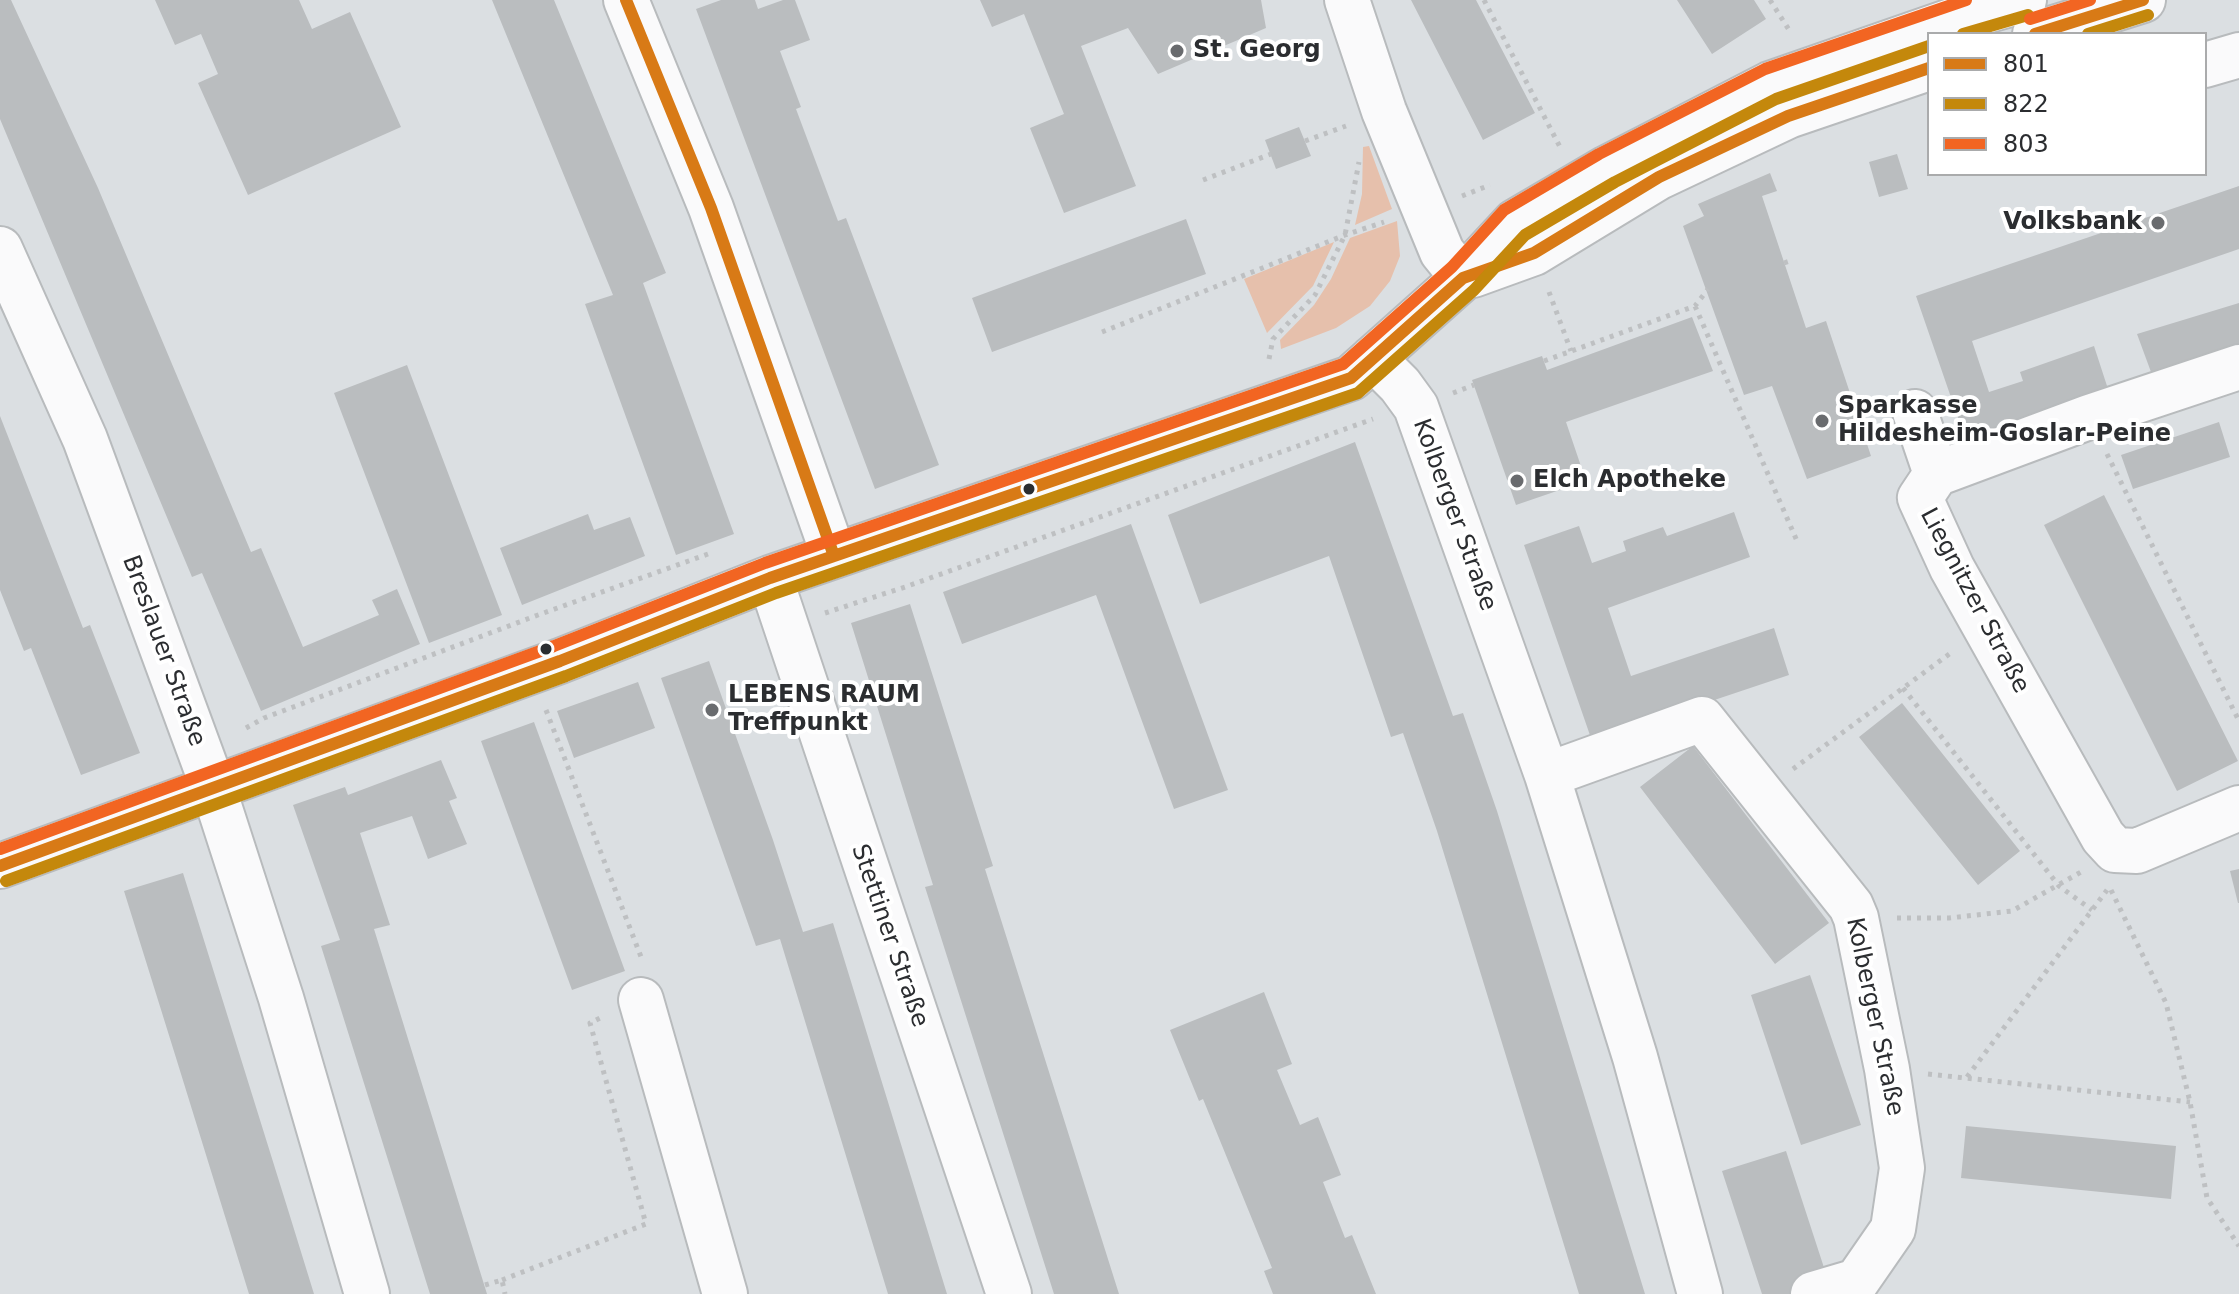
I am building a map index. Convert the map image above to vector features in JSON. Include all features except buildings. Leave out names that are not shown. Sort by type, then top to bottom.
[{"type":"street","points":[[626,0],[711,208],[834,556]]},
{"type":"street","points":[[1347,0],[1384,111],[1442,252],[1463,278]]},
{"type":"street","points":[[1951,27],[2024,0]]},
{"type":"street","points":[[2041,32],[2143,0]]},
{"type":"street","points":[[0,866],[546,667],[770,578],[1351,378],[1463,278],[1515,222],[1607,168],[1770,84],[1927,35]]},
{"type":"street","points":[[2207,64],[2239,55]]},
{"type":"street","points":[[1463,278],[1534,253],[1659,177],[1788,116],[1927,69]]},
{"type":"street","name":"Breslauer Straße","points":[[1,252],[85,439],[213,787],[281,998],[367,1294]]},
{"type":"street","name":"Kolberger Straße","points":[[1373,358],[1400,385],[1416,407],[1547,775],[1635,1057],[1700,1294]]},
{"type":"street","name":"Liegnitzer Straße","points":[[2115,850],[2103,837],[1952,568],[1920,498],[1936,474],[2089,417],[2239,367]]},
{"type":"street","points":[[1915,412],[1936,474]]},
{"type":"street","name":"Stettiner Straße","points":[[770,578],[1009,1294]]},
{"type":"street","name":"Kolberger Straße","points":[[1547,775],[1702,719],[1851,906],[1887,1069],[1902,1168],[1893,1229],[1857,1281],[1813,1294]]},
{"type":"street","points":[[2115,850],[2137,851],[2239,808]]},
{"type":"street","points":[[641,1000],[725,1294]]},
{"type":"path","points":[[1484,0],[1560,147]]},
{"type":"path","points":[[1770,0],[1795,40]]},
{"type":"path","points":[[1556,154],[1568,147]]},
{"type":"path","points":[[1203,180],[1271,154]]},
{"type":"path","points":[[1269,359],[1273,339],[1315,295],[1345,235],[1361,156]]},
{"type":"path","points":[[1102,332],[1345,235],[1494,184]]},
{"type":"path","points":[[1544,361],[1695,306],[1708,289]]},
{"type":"path","points":[[1695,306],[1797,541]]},
{"type":"path","points":[[2089,417],[2239,721]]},
{"type":"path","points":[[1761,793],[1985,627]]},
{"type":"path","points":[[1903,688],[2059,886],[2092,910]]},
{"type":"path","points":[[1856,918],[1949,918],[2012,911],[2059,886],[2115,850]]},
{"type":"path","points":[[1967,1078],[2109,887],[2166,1003],[2190,1102],[2207,1198],[2239,1246]]},
{"type":"path","points":[[1887,1069],[2190,1102]]},
{"type":"path","points":[[485,1285],[502,1280],[505,1294]]},
{"type":"shaded area","points":[[1369,146],[1392,209],[1355,225],[1362,194],[1363,147]]},
{"type":"shaded area","points":[[1397,221],[1400,256],[1390,281],[1370,306],[1336,328],[1281,349],[1280,340],[1314,305],[1331,279],[1350,238]]},
{"type":"shaded area","points":[[1334,242],[1313,286],[1267,333],[1244,279]]},
{"type":"transit line","name":"801","points":[[626,0],[711,208],[834,556]]},
{"type":"transit line","name":"803","points":[[0,849],[554,646],[765,563],[1343,364],[1452,267],[1504,210],[1599,154],[1765,69],[1966,0]]},
{"type":"transit line","name":"803","points":[[2030,19],[2090,0]]},
{"type":"transit line","name":"801","points":[[2041,32],[2143,0]]},
{"type":"transit line","name":"822","points":[[1970,32],[2028,15]]},
{"type":"transit line","name":"822","points":[[2094,32],[2148,15]]},
{"type":"transit line","name":"822","points":[[6,881],[566,676],[776,593],[1358,393],[1474,290],[1525,235],[1615,182],[1776,99],[1927,47]]},
{"type":"transit line","name":"801","points":[[0,866],[560,661],[770,578],[1351,378],[1463,278],[1534,253],[1659,177],[1788,116],[1927,69]]},
{"type":"place","name":"St. Georg","points":[[1177,51]]},
{"type":"place","name":"Volksbank","points":[[2158,223]]},
{"type":"place","name":"Sparkasse Hildesheim-Goslar-Peine","points":[[1822,421]]},
{"type":"place","name":"Elch Apotheke","points":[[1517,481]]},
{"type":"place","name":"LEBENS RAUM Treffpunkt","points":[[712,710]]}]
